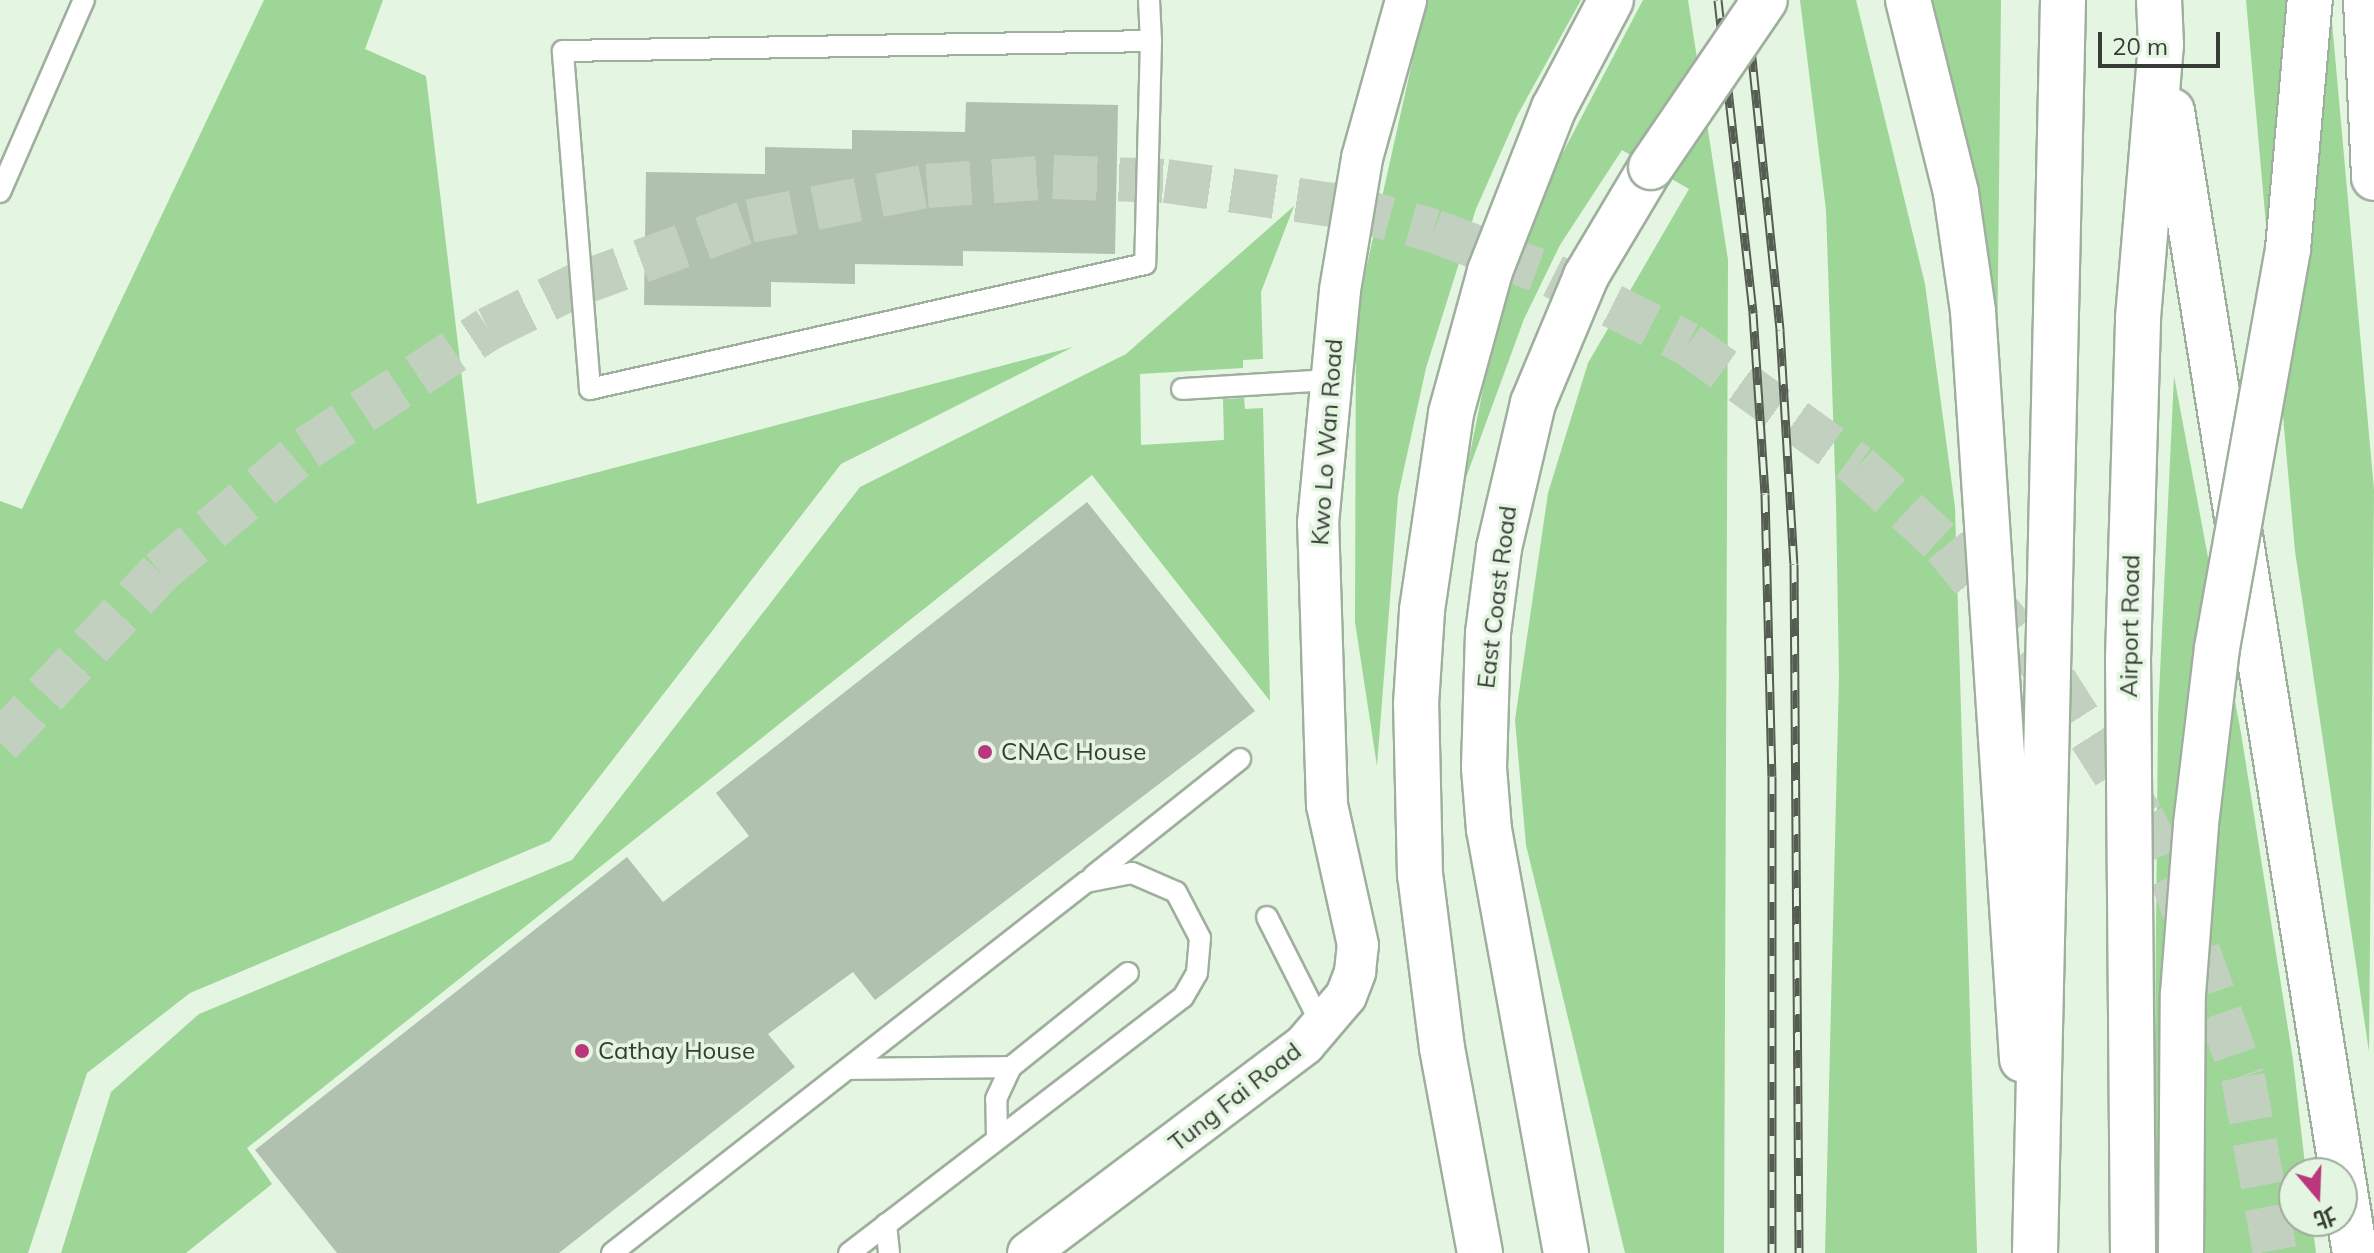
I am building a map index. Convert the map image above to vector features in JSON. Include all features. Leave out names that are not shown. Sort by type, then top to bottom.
[{"type":"main road","points":[[1480,1253],[1440,1035],[1420,875],[1416,718],[1422,610],[1451,413],[1486,283],[1519,186],[1611,0]]},
{"type":"main road","name":"East Coast Road","points":[[1566,1253],[1489,830],[1483,741],[1488,633],[1499,548],[1533,403],[1586,276],[1651,167],[1765,0]]},
{"type":"main road","points":[[1908,0],[1956,193],[1973,311],[2034,1253]]},
{"type":"main road","points":[[2034,1253],[2063,0]]},
{"type":"main road","name":"Airport Road","points":[[2133,1253],[2128,659],[2138,318],[2161,45],[2159,0]]},
{"type":"main road","points":[[2181,1253],[2183,994],[2196,824],[2217,648],[2288,249],[2310,0]]},
{"type":"main road","points":[[2366,0],[2374,178]]},
{"type":"main road","points":[[2161,45],[2355,1253]]},
{"type":"street","name":"Kwo Lo Wan Road","points":[[1346,890],[1327,805],[1321,728],[1318,523],[1328,380],[1362,158],[1406,0]]},
{"type":"street","name":"Tung Fai Road","points":[[1028,1253],[1323,1028],[1355,972],[1358,945],[1346,890]]},
{"type":"lane","points":[[0,192],[84,0]]},
{"type":"lane","points":[[1149,0],[1151,41],[1145,264],[590,389],[563,51],[1151,41]]},
{"type":"lane","points":[[1182,389],[1328,380]]},
{"type":"lane","points":[[612,1253],[850,1069],[1240,759]]},
{"type":"lane","points":[[849,1253],[1172,1008],[1197,973],[1200,938],[1176,892],[1132,873],[1086,882]]},
{"type":"lane","points":[[1267,917],[1323,1028]]},
{"type":"lane","points":[[997,1138],[996,1099],[1011,1067],[1128,973]]},
{"type":"lane","points":[[850,1069],[1011,1067]]},
{"type":"lane","points":[[886,1224],[889,1253]]},
{"type":"green space","points":[[264,0],[383,0],[365,49],[426,76],[477,504],[1073,347],[841,464],[550,841],[190,993],[87,1073],[28,1253],[0,1253],[0,501],[22,509]]},
{"type":"green space","points":[[1426,0],[1581,0],[1517,116],[1476,209],[1426,368],[1398,496],[1377,766],[1355,622],[1356,314]]},
{"type":"green space","points":[[1643,0],[1688,0],[1728,260],[1724,1253],[1625,1253],[1526,845],[1515,720],[1548,493],[1588,363],[1689,189],[1622,150],[1560,245],[1524,319],[1464,483],[1498,315],[1550,177]]},
{"type":"green space","points":[[1800,0],[1856,0],[1925,284],[1955,507],[1977,1253],[1825,1253],[1839,677],[1836,501],[1826,210]]},
{"type":"green space","points":[[1906,0],[2001,0],[1996,461]]},
{"type":"green space","points":[[2246,0],[2330,0],[2374,490],[2369,1052],[2295,551]]},
{"type":"green space","points":[[1294,206],[1261,292],[1263,359],[1243,360],[1243,368],[1140,374],[1141,445],[1224,440],[1223,399],[1244,398],[1245,409],[1263,408],[1270,701],[1092,475],[247,1148],[272,1184],[186,1253],[61,1253],[111,1092],[199,1014],[572,860],[860,487],[1126,354]]},
{"type":"green space","points":[[2174,376],[2241,733],[2293,1060],[2304,1157],[2278,1157],[2278,1237],[2314,1237],[2316,1253],[2153,1253],[2158,716]]},
{"type":"building","points":[[966,102],[1118,105],[1115,254],[963,251],[963,266],[855,264],[855,284],[771,282],[771,307],[644,305],[646,172],[765,174],[765,147],[852,149],[852,130],[965,132]]},
{"type":"building","points":[[1087,502],[1255,711],[875,1000],[853,972],[768,1034],[795,1067],[559,1253],[337,1253],[255,1150],[627,857],[663,902],[749,836],[716,793]]},
{"type":"tunnel","points":[[0,743],[160,572],[307,448],[488,329],[579,284],[750,221],[927,186],[1053,177],[1166,181],[1347,207],[1434,231],[1553,276],[1688,344],[1858,466],[1945,546],[2055,681],[2142,817],[2176,889],[2243,1077],[2275,1253]]},
{"type":"railway","points":[[1718,0],[1753,313],[1765,494],[1772,776],[1772,1253]]},
{"type":"railway","points":[[1746,0],[1780,330],[1794,564],[1799,1253]]},
{"type":"place","name":"CNAC House","points":[[985,752]]},
{"type":"place","name":"Cathay House","points":[[582,1051]]}]
